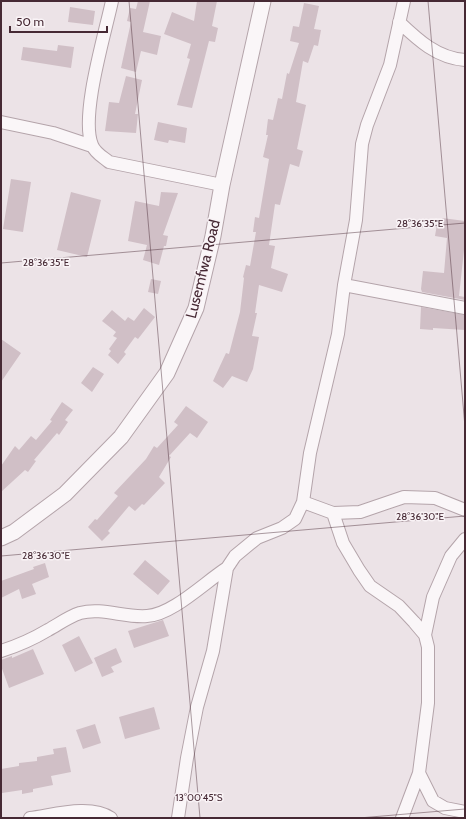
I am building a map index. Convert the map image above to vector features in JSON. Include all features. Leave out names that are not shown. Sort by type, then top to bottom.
[{"type":"street","points":[[112,1],[89,107],[89,131],[92,146],[99,155],[109,162],[222,185]]},
{"type":"street","name":"Lusemfwa Road","points":[[1,538],[14,532],[65,494],[121,437],[167,373],[196,308],[213,236],[222,185],[263,1]]},
{"type":"street","points":[[1,651],[18,645],[48,630],[68,617],[82,613],[96,612],[147,616],[176,606],[227,568],[235,556],[257,538],[282,528],[295,519],[303,502],[310,453],[338,334],[344,284],[356,220],[362,144],[367,125],[390,65],[404,1]]},
{"type":"street","points":[[399,22],[421,42],[437,53],[465,60]]},
{"type":"street","points":[[1,122],[53,133],[92,146]]},
{"type":"street","points":[[344,284],[465,308]]},
{"type":"street","points":[[303,502],[333,513],[360,512],[404,497],[435,498],[465,510]]},
{"type":"street","points":[[333,513],[343,543],[370,586],[399,606],[425,635]]},
{"type":"street","points":[[400,817],[419,773],[428,703],[428,647],[425,635],[433,597],[451,556],[465,539]]},
{"type":"street","points":[[178,818],[187,758],[198,707],[213,651],[227,568]]},
{"type":"street","points":[[419,773],[433,801],[444,808],[465,812]]},
{"type":"street","points":[[30,818],[83,811],[104,814],[111,818]]},
{"type":"building","points":[[138,1],[150,1],[143,32],[161,36],[157,55],[141,51],[136,72],[121,68],[131,22],[127,21],[130,8],[136,9]]},
{"type":"building","points":[[197,1],[217,1],[212,26],[218,28],[215,42],[209,41],[192,108],[177,105],[190,59],[187,58],[191,44],[164,34],[172,12],[194,21]]},
{"type":"building","points":[[304,3],[319,6],[314,29],[321,30],[318,46],[314,45],[308,63],[303,61],[296,102],[306,105],[297,149],[303,151],[299,167],[290,164],[280,205],[275,204],[269,245],[275,246],[271,268],[288,274],[282,292],[259,285],[255,313],[257,313],[252,336],[259,337],[253,369],[247,382],[232,376],[223,388],[213,381],[226,353],[229,354],[240,312],[243,277],[246,265],[250,266],[256,232],[253,232],[255,217],[259,218],[269,159],[263,157],[268,135],[266,135],[268,119],[273,120],[278,98],[282,99],[287,73],[289,74],[299,43],[290,41],[293,26],[299,27]]},
{"type":"building","points":[[70,7],[95,11],[93,25],[68,22]]},
{"type":"building","points":[[58,45],[74,47],[71,68],[21,60],[23,47],[57,51]]},
{"type":"building","points":[[126,76],[142,80],[135,114],[138,114],[136,133],[105,131],[109,102],[119,103]]},
{"type":"building","points":[[158,122],[187,128],[185,143],[169,140],[168,143],[154,140]]},
{"type":"building","points":[[11,179],[31,182],[23,232],[3,229]]},
{"type":"building","points":[[71,192],[101,200],[87,257],[57,250]]},
{"type":"building","points":[[161,192],[178,193],[163,235],[168,236],[159,265],[143,260],[147,245],[128,241],[135,201],[159,206]]},
{"type":"building","points":[[442,218],[465,221],[465,241],[459,296],[465,297],[465,300],[422,292],[421,289],[423,271],[444,273],[447,238],[435,236],[437,224],[441,225]]},
{"type":"building","points":[[151,279],[161,281],[158,294],[148,292]]},
{"type":"building","points":[[421,307],[465,315],[465,330],[433,328],[433,330],[420,329]]},
{"type":"building","points":[[144,308],[155,317],[138,339],[135,337],[124,352],[126,354],[118,364],[108,355],[111,351],[109,349],[117,338],[113,336],[116,332],[102,321],[112,310],[125,321],[128,317],[134,321]]},
{"type":"building","points":[[1,339],[21,353],[1,382]]},
{"type":"building","points":[[93,367],[104,374],[92,392],[81,383]]},
{"type":"building","points":[[62,402],[73,410],[65,420],[68,422],[59,435],[57,433],[34,460],[36,461],[28,472],[25,470],[1,492],[1,466],[15,446],[19,450],[31,436],[36,440],[52,421],[50,420]]},
{"type":"building","points":[[186,406],[208,422],[197,438],[190,433],[169,456],[171,457],[159,477],[165,483],[144,505],[142,504],[135,511],[129,506],[108,531],[110,533],[102,541],[88,527],[95,519],[97,520],[118,496],[114,493],[146,459],[154,446],[157,448],[178,425],[174,422]]},
{"type":"building","points":[[145,560],[170,581],[158,595],[133,574]]},
{"type":"building","points":[[45,563],[49,577],[32,584],[36,594],[22,599],[19,589],[1,598],[1,581],[34,569],[33,567]]},
{"type":"building","points":[[163,620],[169,636],[134,648],[128,631]]},
{"type":"building","points":[[79,636],[93,663],[75,672],[62,645]]},
{"type":"building","points":[[116,648],[122,662],[111,667],[114,672],[102,677],[94,658]]},
{"type":"building","points":[[33,649],[44,674],[9,688],[1,666],[1,660],[12,656],[12,658]]},
{"type":"building","points":[[154,707],[160,729],[125,739],[119,717]]},
{"type":"building","points":[[95,724],[101,743],[83,749],[76,730]]},
{"type":"building","points":[[66,747],[71,772],[51,776],[53,785],[33,789],[33,792],[22,794],[22,790],[2,793],[1,769],[19,766],[19,763],[37,761],[37,757],[54,754],[53,749]]}]
